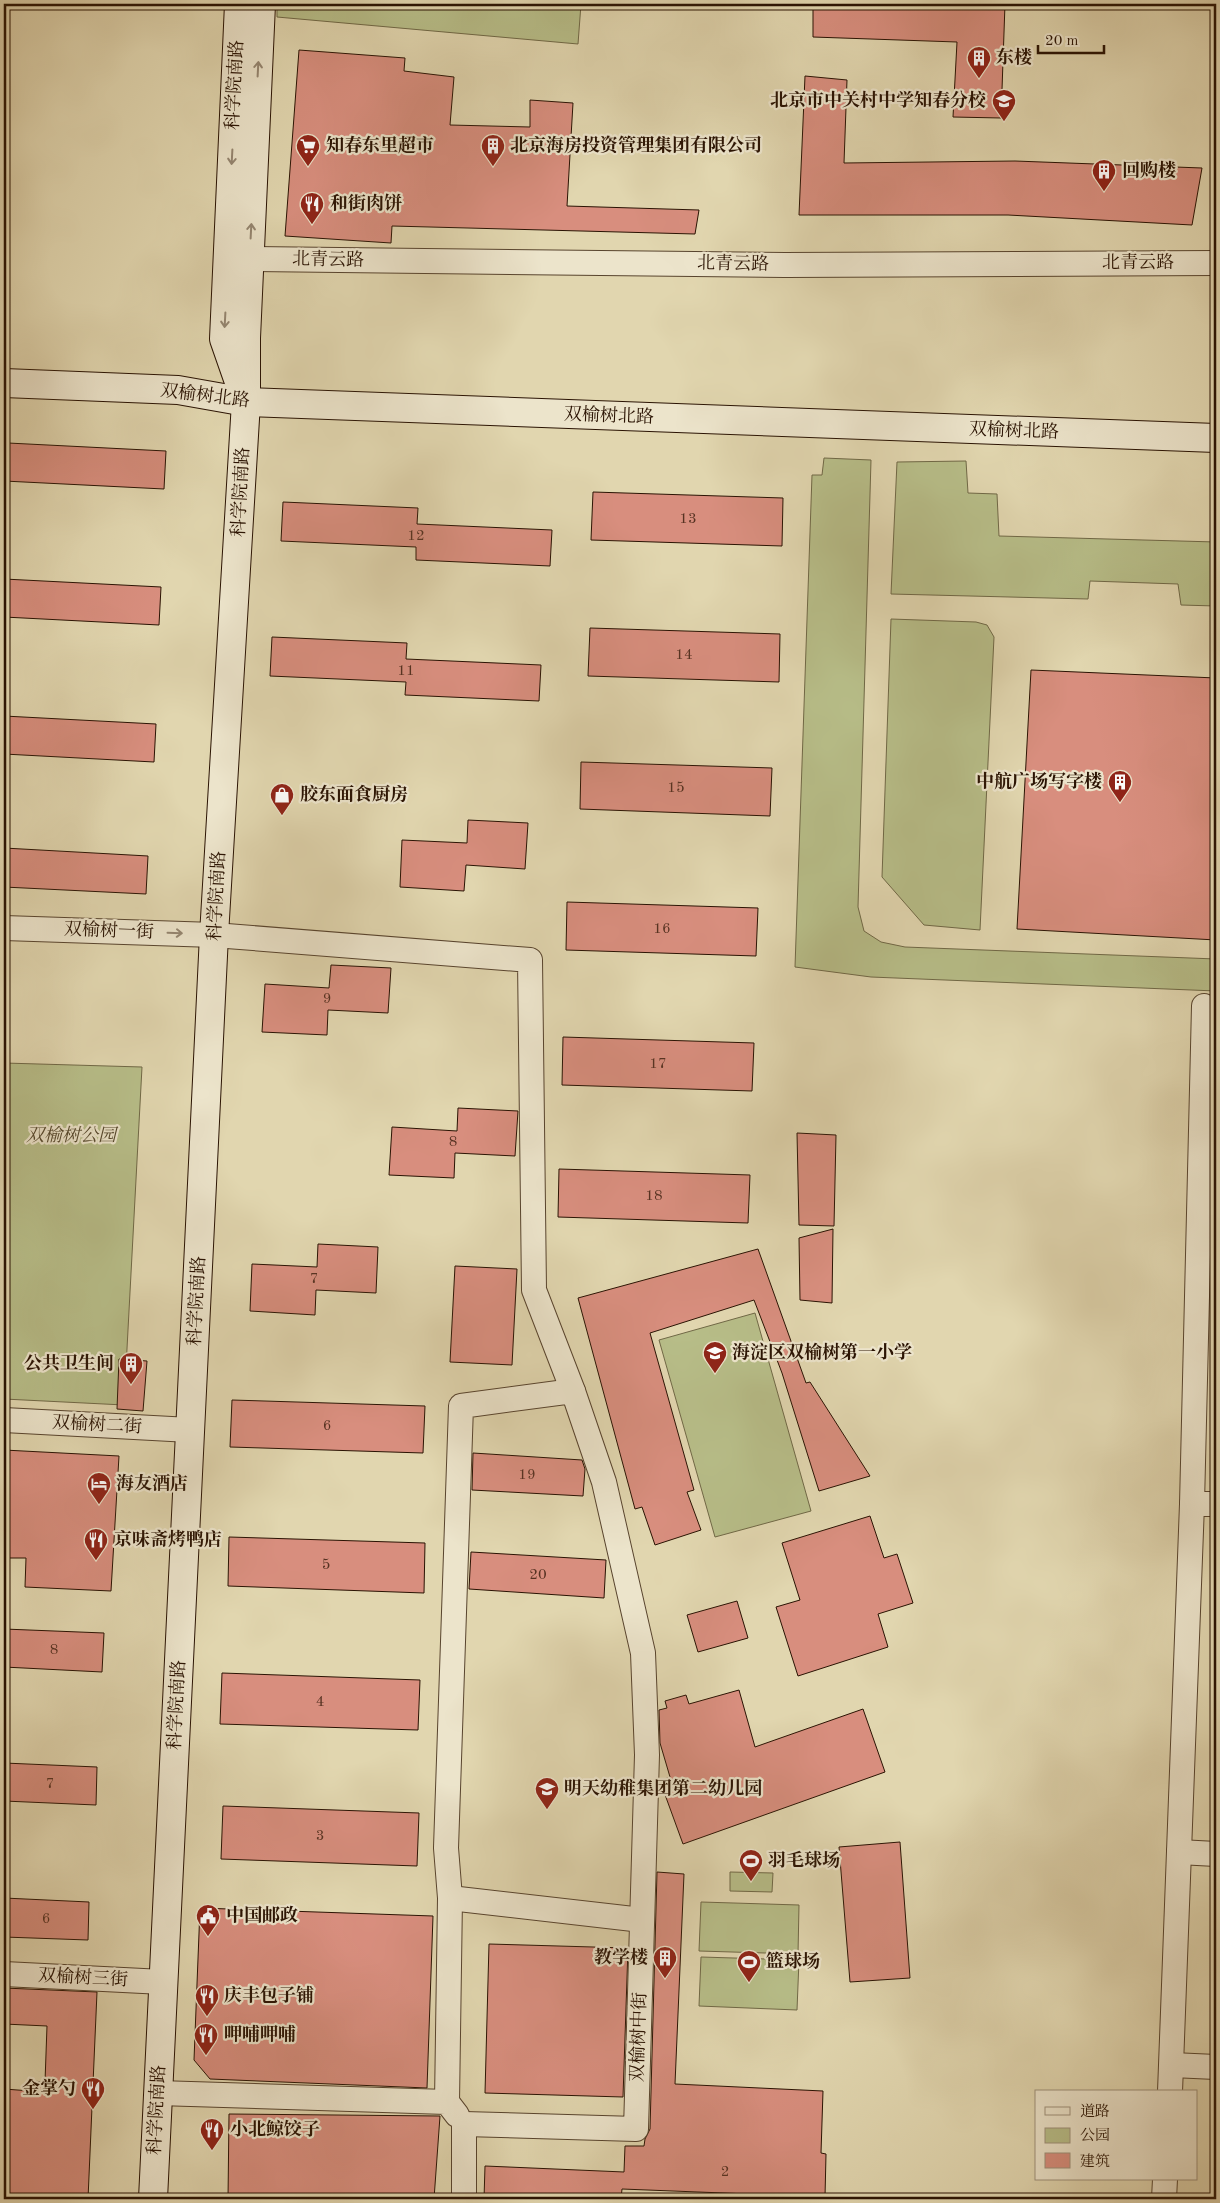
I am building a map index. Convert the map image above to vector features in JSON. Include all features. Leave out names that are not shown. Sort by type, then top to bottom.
[{"type":"street","name":"科学院南路","points":[[239,4],[224,339],[246,402]]},
{"type":"street","name":"科学院南路","points":[[153,2199],[214,935],[246,402],[249,259],[261,4]]},
{"type":"street","name":"北青云路","points":[[249,259],[785,265],[1216,263]]},
{"type":"street","name":"双榆树北路","points":[[4,383],[178,390],[246,402],[1216,438]]},
{"type":"street","name":"双榆树一街","points":[[4,928],[214,935],[530,960],[534,1290],[573,1391]]},
{"type":"street","points":[[1170,2090],[1192,1504],[1204,1006]]},
{"type":"street","name":"双榆树中街","points":[[464,2124],[636,2130],[647,1755],[643,1653],[604,1482],[573,1391]]},
{"type":"street","points":[[464,2199],[464,2124],[447,2102],[450,1898],[446,1848],[461,1406],[573,1391]]},
{"type":"street","name":"双榆树二街","points":[[4,1420],[190,1430]]},
{"type":"street","points":[[1192,1504],[1216,1504]]},
{"type":"street","points":[[1179,1852],[1216,1854]]},
{"type":"street","points":[[450,1898],[642,1920]]},
{"type":"street","name":"双榆树三街","points":[[4,1974],[163,1982]]},
{"type":"street","points":[[1172,2064],[1216,2067]]},
{"type":"street","points":[[158,2093],[447,2102]]},
{"type":"street","points":[[1164,2199],[1165,2180]]},
{"type":"green space","points":[[277,4],[581,4],[578,44],[277,17]]},
{"type":"green space","points":[[824,458],[871,460],[858,907],[864,931],[881,942],[905,947],[1216,959],[1216,991],[871,977],[795,967],[812,475],[822,475]]},
{"type":"green space","points":[[966,461],[968,493],[997,494],[999,536],[1216,542],[1216,606],[1181,605],[1178,584],[1090,581],[1088,599],[891,594],[897,462]]},
{"type":"green space","points":[[891,619],[976,622],[987,625],[994,637],[980,930],[924,925],[882,877]]},
{"type":"green space","name":"双榆树公园","points":[[4,1063],[142,1067],[124,1405],[4,1399]]},
{"type":"green space","points":[[755,1313],[811,1511],[715,1537],[659,1340]]},
{"type":"green space","name":"羽毛球场","points":[[730,1872],[773,1873],[772,1892],[730,1891]]},
{"type":"green space","name":"篮球场","points":[[701,1902],[799,1905],[798,1954],[699,1951]]},
{"type":"green space","name":"篮球场","points":[[701,1957],[799,1960],[797,2010],[699,2006]]},
{"type":"building","points":[[813,4],[1005,4],[1001,118],[953,117],[957,42],[813,37]]},
{"type":"building","points":[[299,50],[405,58],[404,71],[454,77],[450,125],[530,127],[530,100],[573,103],[567,206],[699,210],[695,234],[392,226],[391,243],[285,236]]},
{"type":"building","points":[[805,76],[847,80],[844,163],[1015,161],[1202,168],[1192,225],[1008,215],[799,215]]},
{"type":"building","points":[[8,443],[166,451],[164,489],[4,481],[4,460],[8,460]]},
{"type":"building","points":[[593,492],[783,498],[782,546],[591,540]]},
{"type":"building","points":[[283,502],[418,508],[417,524],[552,530],[550,566],[416,560],[416,547],[281,541]]},
{"type":"building","points":[[4,579],[161,587],[159,625],[4,617]]},
{"type":"building","points":[[590,628],[780,634],[779,682],[588,676]]},
{"type":"building","points":[[272,637],[407,643],[406,659],[541,665],[539,701],[405,695],[406,682],[270,676]]},
{"type":"building","name":"中航广场写字楼","points":[[1031,670],[1216,678],[1216,940],[1017,929]]},
{"type":"building","points":[[4,716],[156,724],[154,762],[4,754]]},
{"type":"building","points":[[581,762],[772,768],[770,816],[580,809]]},
{"type":"building","points":[[468,820],[528,823],[525,869],[466,865],[464,891],[400,887],[402,840],[467,843]]},
{"type":"building","points":[[4,848],[148,856],[146,894],[4,887]]},
{"type":"building","points":[[567,902],[758,908],[756,956],[566,950]]},
{"type":"building","points":[[331,965],[391,968],[388,1013],[328,1010],[327,1035],[262,1032],[265,984],[329,988]]},
{"type":"building","points":[[563,1037],[754,1043],[752,1091],[562,1085]]},
{"type":"building","points":[[458,1108],[518,1111],[515,1156],[455,1153],[454,1178],[389,1175],[392,1127],[457,1131]]},
{"type":"building","points":[[797,1133],[836,1135],[834,1226],[799,1225]]},
{"type":"building","points":[[559,1169],[750,1175],[748,1223],[558,1217]]},
{"type":"building","points":[[833,1229],[832,1303],[800,1300],[799,1238]]},
{"type":"building","points":[[318,1244],[378,1247],[376,1293],[316,1290],[315,1315],[250,1311],[252,1264],[317,1267]]},
{"type":"building","points":[[758,1249],[806,1383],[810,1382],[870,1476],[819,1491],[782,1373],[754,1300],[650,1333],[694,1490],[687,1492],[701,1530],[655,1545],[642,1507],[635,1509],[578,1298]]},
{"type":"building","points":[[455,1266],[517,1269],[512,1365],[450,1362]]},
{"type":"building","name":"公共卫生间","points":[[119,1359],[147,1361],[143,1411],[117,1409]]},
{"type":"building","points":[[232,1400],[425,1406],[423,1453],[230,1447]]},
{"type":"building","points":[[4,1450],[119,1456],[111,1591],[25,1587],[26,1558],[4,1558]]},
{"type":"building","points":[[473,1453],[582,1460],[585,1469],[583,1496],[472,1490]]},
{"type":"building","points":[[870,1516],[884,1558],[897,1554],[913,1603],[878,1614],[888,1647],[798,1676],[776,1607],[800,1600],[782,1543]]},
{"type":"building","points":[[229,1537],[425,1543],[424,1593],[228,1586]]},
{"type":"building","points":[[471,1552],[606,1560],[604,1598],[469,1589]]},
{"type":"building","points":[[737,1601],[748,1638],[698,1652],[687,1615]]},
{"type":"building","points":[[4,1629],[104,1633],[102,1672],[4,1667]]},
{"type":"building","points":[[222,1673],[420,1680],[418,1730],[220,1724]]},
{"type":"building","points":[[739,1690],[755,1747],[863,1709],[885,1772],[683,1844],[660,1781],[670,1777],[660,1743],[659,1710],[667,1708],[665,1701],[686,1695],[689,1704]]},
{"type":"building","points":[[4,1763],[97,1767],[96,1805],[4,1801]]},
{"type":"building","points":[[223,1806],[419,1813],[417,1866],[221,1859]]},
{"type":"building","points":[[900,1842],[910,1978],[850,1982],[839,1847]]},
{"type":"building","points":[[657,1872],[684,1874],[675,2084],[823,2091],[821,2153],[826,2154],[825,2197],[622,2189],[621,2199],[484,2199],[485,2166],[624,2172],[625,2146],[644,2146],[650,2129]]},
{"type":"building","points":[[4,1898],[89,1902],[88,1940],[4,1937]]},
{"type":"building","points":[[200,1908],[433,1916],[427,2088],[210,2079],[194,2060]]},
{"type":"building","points":[[489,1944],[628,1948],[623,2097],[485,2093]]},
{"type":"building","points":[[4,1988],[97,1992],[88,2199],[4,2199],[4,2089],[31,2091],[32,2081],[45,2082],[47,2026],[4,2024]]},
{"type":"building","points":[[229,2114],[440,2116],[434,2199],[228,2199]]},
{"type":"place","name":"东楼","points":[[979,79]]},
{"type":"place","name":"北京市中关村中学知春分校","points":[[1004,122]]},
{"type":"place","name":"知春东里超市","points":[[308,167]]},
{"type":"place","name":"北京海房投资管理集团有限公司","points":[[493,167]]},
{"type":"place","name":"回购楼","points":[[1104,192]]},
{"type":"place","name":"和街肉饼","points":[[312,225]]},
{"type":"place","name":"中航广场写字楼","points":[[1120,803]]},
{"type":"place","name":"胶东面食厨房","points":[[282,816]]},
{"type":"place","name":"海淀区双榆树第一小学","points":[[715,1374]]},
{"type":"place","name":"公共卫生间","points":[[131,1385]]},
{"type":"place","name":"海友酒店","points":[[99,1505]]},
{"type":"place","name":"京味斋烤鸭店","points":[[96,1561]]},
{"type":"place","name":"明天幼稚集团第二幼儿园","points":[[547,1810]]},
{"type":"place","name":"羽毛球场","points":[[751,1882]]},
{"type":"place","name":"中国邮政","points":[[208,1937]]},
{"type":"place","name":"教学楼","points":[[665,1979]]},
{"type":"place","name":"篮球场","points":[[749,1983]]},
{"type":"place","name":"庆丰包子铺","points":[[207,2017]]},
{"type":"place","name":"呷哺呷哺","points":[[206,2056]]},
{"type":"place","name":"金掌勺","points":[[93,2110]]},
{"type":"place","name":"小北鲸饺子","points":[[212,2151]]}]
